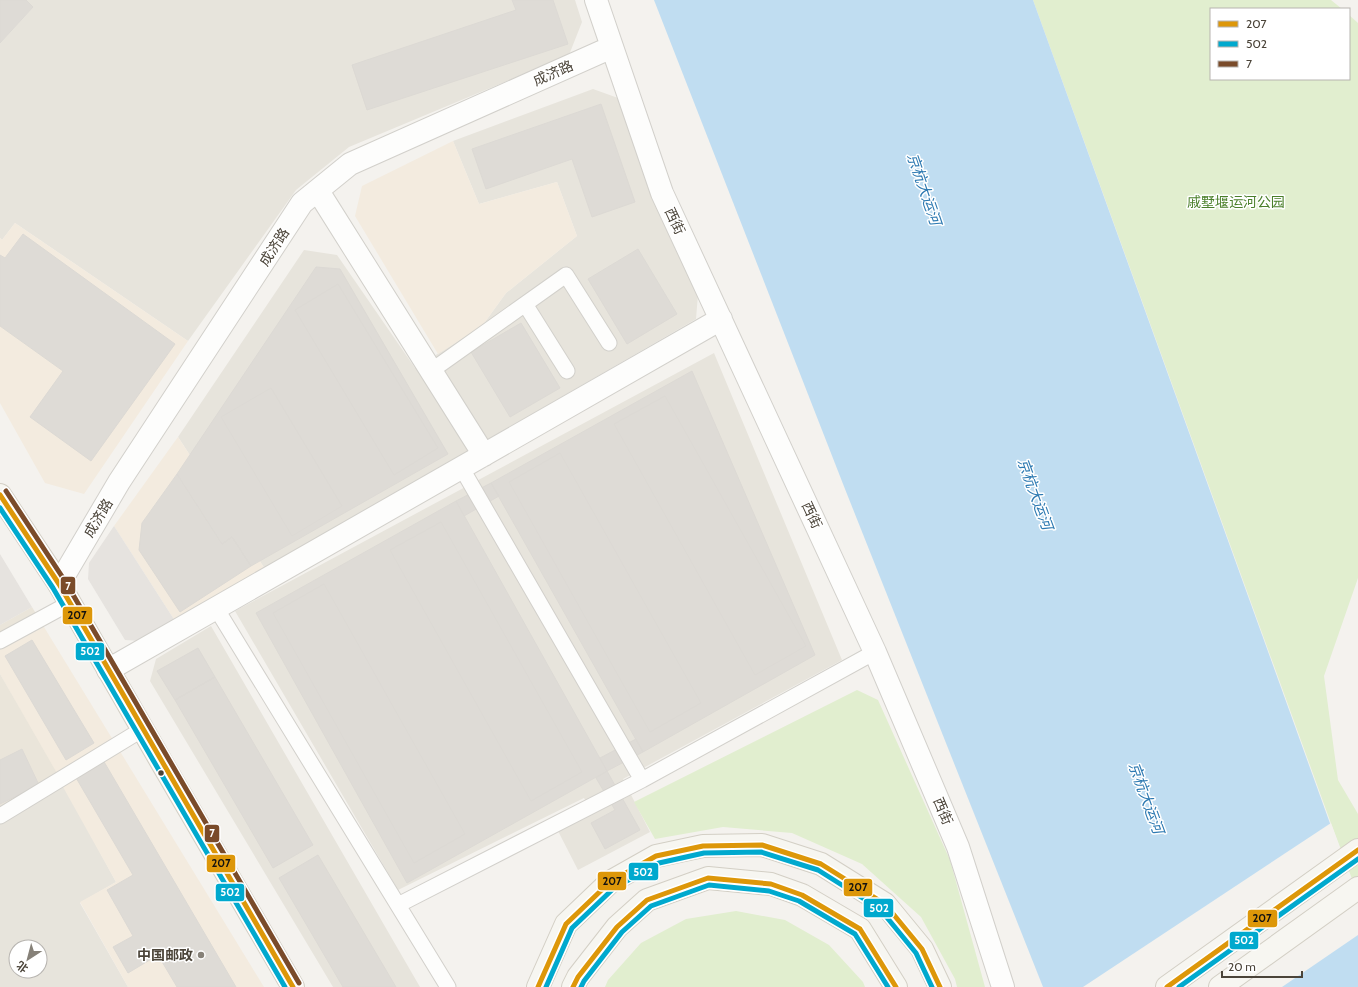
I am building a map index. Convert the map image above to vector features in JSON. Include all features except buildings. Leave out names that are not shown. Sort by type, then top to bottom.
[{"type":"main road","points":[[0,495],[59,584],[293,987]]},
{"type":"main road","points":[[538,987],[566,924],[610,882],[656,856],[703,846],[762,845],[821,864],[885,904],[922,949],[940,987]]},
{"type":"main road","points":[[1167,987],[1358,850]]},
{"type":"main road","points":[[573,987],[578,977],[616,927],[648,900],[708,878],[772,884],[802,895],[860,929],[896,987]]},
{"type":"main road","points":[[1220,987],[1358,888]]},
{"type":"street","name":"西街","points":[[596,0],[662,193],[875,652],[958,847],[1003,987]]},
{"type":"street","name":"成济路","points":[[59,584],[119,482],[302,204],[350,164],[612,47]]},
{"type":"street","points":[[318,191],[484,454]]},
{"type":"street","points":[[108,670],[721,318]]},
{"type":"lane","points":[[431,371],[566,276],[609,343]]},
{"type":"lane","points":[[525,304],[567,370]]},
{"type":"lane","points":[[461,468],[642,780]]},
{"type":"lane","points":[[0,641],[70,603]]},
{"type":"lane","points":[[216,608],[448,987]]},
{"type":"lane","points":[[398,905],[642,780],[875,652]]},
{"type":"lane","points":[[0,816],[143,729]]},
{"type":"shaded area","points":[[26,0],[575,0],[582,22],[569,55],[349,147],[296,190],[188,341],[15,223],[2,240],[0,238],[0,43],[33,7]]},
{"type":"shaded area","points":[[593,89],[618,98],[698,294],[696,319],[265,569],[178,437],[304,250],[337,255],[415,368],[482,326],[506,293],[577,236],[557,182],[479,204],[453,141]]},
{"type":"shaded area","points":[[453,141],[479,204],[557,182],[577,236],[506,293],[482,326],[438,354],[355,216],[362,186]]},
{"type":"shaded area","points":[[15,223],[188,341],[84,494],[45,483],[0,403],[0,238],[2,240]]},
{"type":"shaded area","points":[[714,353],[842,660],[623,779],[650,832],[578,870],[558,831],[593,813],[584,798],[398,890],[235,611]]},
{"type":"shaded area","points":[[178,437],[265,569],[175,621],[114,526]]},
{"type":"shaded area","points":[[114,526],[175,621],[140,641],[125,640],[88,579],[89,563]]},
{"type":"shaded area","points":[[0,554],[32,607],[0,625]]},
{"type":"shaded area","points":[[32,607],[44,627],[0,650],[0,625]]},
{"type":"shaded area","points":[[211,626],[420,987],[333,987],[150,681],[156,659]]},
{"type":"shaded area","points":[[44,627],[264,987],[128,987],[80,902],[116,882],[0,674],[0,650]]},
{"type":"shaded area","points":[[0,674],[58,775],[0,807]]},
{"type":"shaded area","points":[[58,775],[116,882],[80,903],[128,987],[0,987],[0,807]]},
{"type":"green space","name":"戚墅堰运河公园","points":[[1033,0],[1331,0],[1341,8],[1210,8],[1210,80],[1350,80],[1350,16],[1358,23],[1358,578],[1324,676],[1338,780],[1358,814],[1358,898]]},
{"type":"green space","points":[[857,690],[878,700],[950,860],[985,987],[957,987],[955,979],[921,917],[862,864],[792,833],[723,827],[655,839],[634,802]]},
{"type":"green space","points":[[736,911],[785,920],[829,945],[863,982],[865,987],[605,987],[608,980],[641,943],[686,919]]},
{"type":"water","name":"京杭大运河","points":[[654,0],[1033,0],[1358,901],[1358,987],[1043,987],[845,489]]},
{"type":"pier","points":[[1331,823],[1358,895],[1358,935],[1282,987],[1083,987]]},
{"type":"transit line","name":"7","points":[[6,491],[65,581],[299,983]]},
{"type":"transit line","name":"207","points":[[0,495],[59,584],[293,987]]},
{"type":"transit line","name":"502","points":[[0,508],[53,588],[285,987]]},
{"type":"transit line","name":"207","points":[[538,987],[566,924],[610,882],[656,856],[703,846],[762,845],[821,864],[885,904],[922,949],[940,987]]},
{"type":"transit line","name":"207","points":[[1167,987],[1358,850]]},
{"type":"transit line","name":"502","points":[[546,987],[572,928],[614,888],[659,863],[704,853],[761,852],[818,870],[880,909],[916,953],[932,987]]},
{"type":"transit line","name":"502","points":[[1179,987],[1358,859]]},
{"type":"transit line","name":"207","points":[[573,987],[578,977],[617,927],[647,900],[708,878],[771,884],[802,895],[860,929],[896,987]]},
{"type":"transit line","name":"502","points":[[581,987],[622,932],[651,906],[709,885],[769,891],[799,901],[855,934],[888,987]]},
{"type":"place","name":"中国邮政","points":[[201,955]]}]
